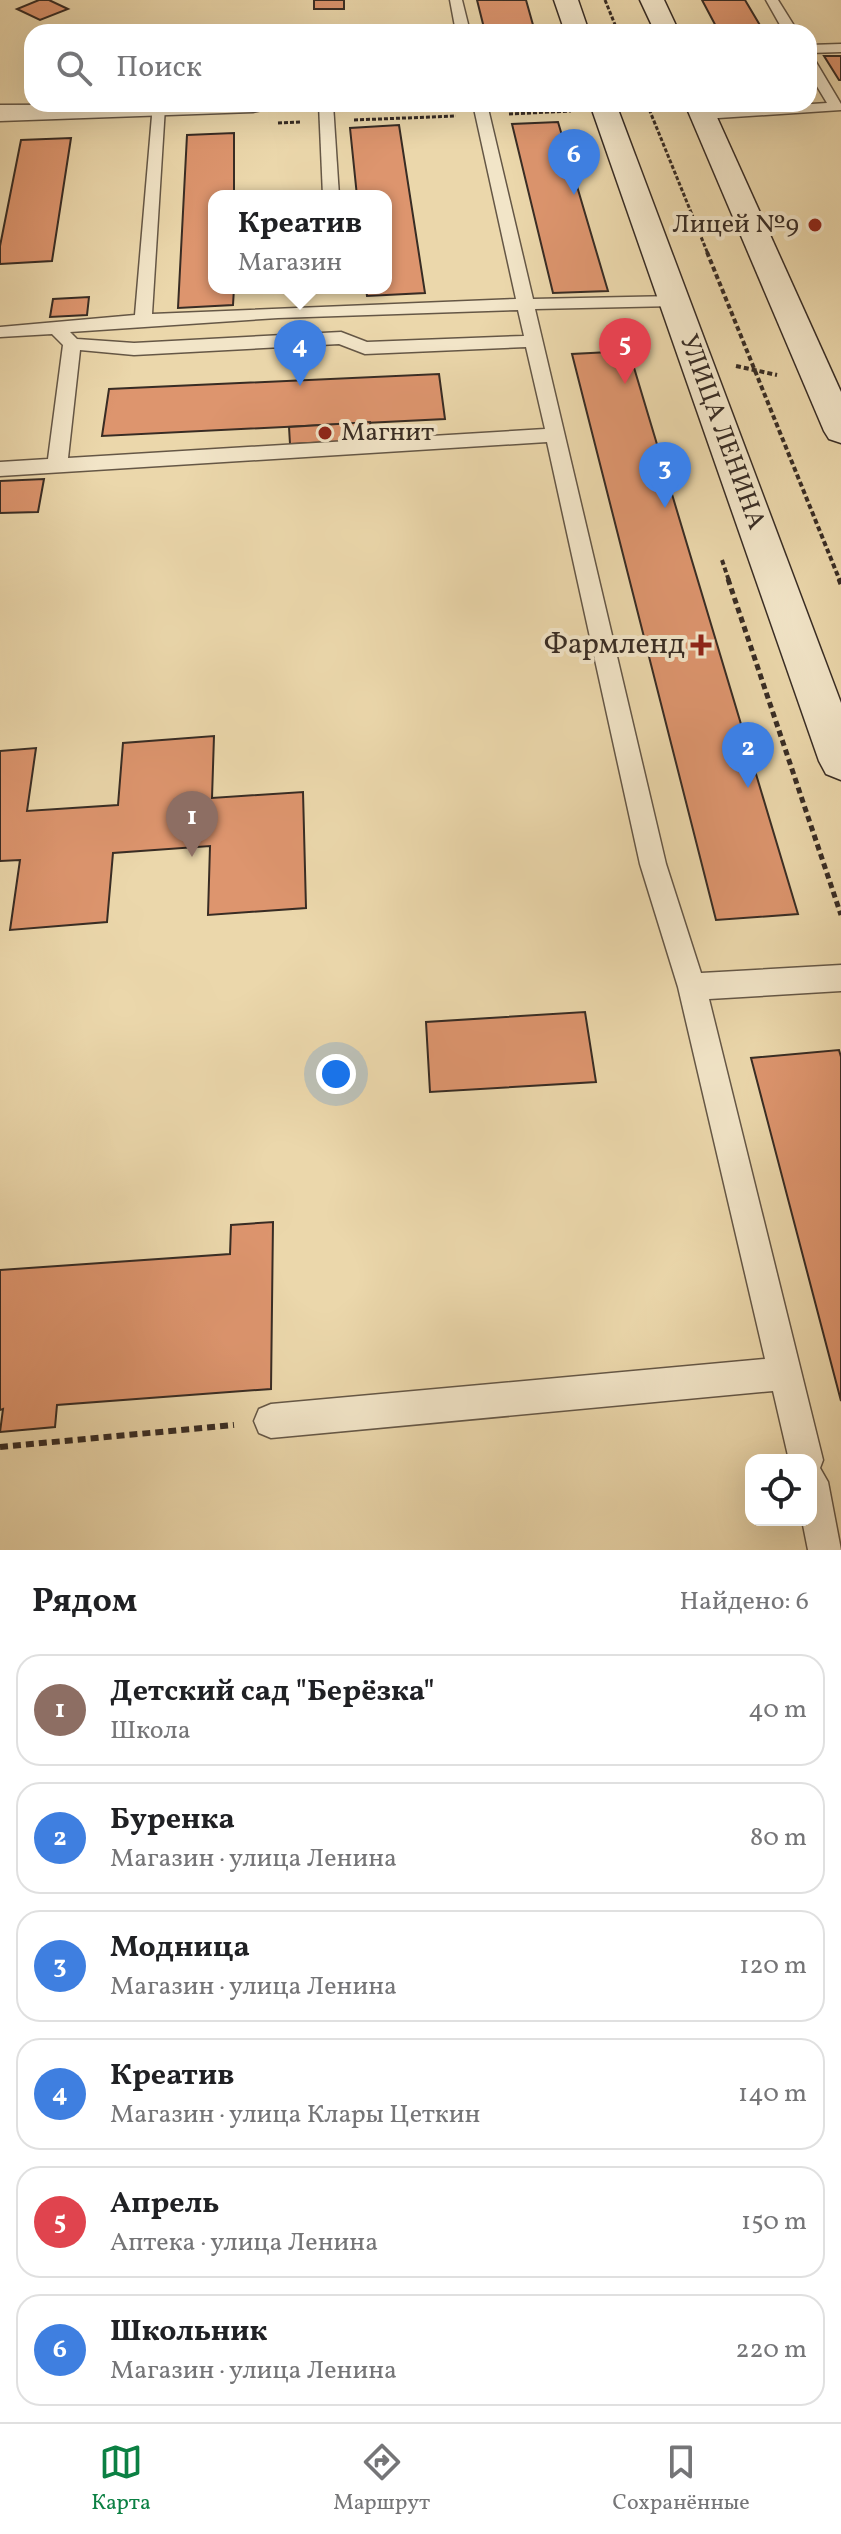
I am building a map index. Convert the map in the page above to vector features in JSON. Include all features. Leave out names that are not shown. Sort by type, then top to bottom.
[{"type":"main road","points":[[566,0],[574,24]]},
{"type":"main road","points":[[652,0],[663,24]]},
{"type":"main road","points":[[0,113],[26,112]]},
{"type":"main road","name":"УЛИЦА ЛЕНИНА","points":[[606,112],[841,761]]},
{"type":"main road","points":[[701,112],[830,395],[841,431]]},
{"type":"lane","points":[[456,0],[461,24]]},
{"type":"lane","points":[[772,0],[786,24]]},
{"type":"lane","points":[[817,49],[841,48]]},
{"type":"lane","points":[[817,75],[836,107],[817,107]]},
{"type":"lane","points":[[143,320],[158,112]]},
{"type":"lane","points":[[326,112],[331,190]]},
{"type":"lane","points":[[482,112],[653,864],[692,987],[805,1454]]},
{"type":"lane","points":[[337,294],[341,338]]},
{"type":"lane","points":[[65,337],[143,320],[675,301]]},
{"type":"lane","points":[[0,332],[65,337],[134,349],[341,338],[365,348],[535,341]]},
{"type":"lane","points":[[57,465],[65,337]]},
{"type":"lane","points":[[0,469],[557,435]]},
{"type":"lane","points":[[692,987],[841,978]]},
{"type":"lane","points":[[271,1421],[786,1373]]},
{"type":"lane","points":[[817,1509],[826,1550]]},
{"type":"path","points":[[605,0],[615,24]]},
{"type":"path","points":[[650,112],[841,584]]},
{"type":"path","points":[[694,355],[754,370],[830,395]]},
{"type":"path","points":[[0,1447],[271,1421]]},
{"type":"building","points":[[39,0],[49,0],[68,9],[40,20],[17,9]]},
{"type":"building","points":[[314,0],[344,0],[344,9],[314,9]]},
{"type":"building","points":[[477,0],[526,0],[533,24],[483,24]]},
{"type":"building","points":[[702,0],[745,0],[759,24],[715,24]]},
{"type":"building","points":[[824,56],[841,56],[841,80],[839,80]]},
{"type":"building","points":[[558,122],[608,291],[553,293],[512,124]]},
{"type":"building","points":[[399,125],[425,293],[367,296],[392,294],[392,190],[356,190],[350,128]]},
{"type":"building","points":[[234,133],[234,190],[208,190],[208,294],[234,294],[233,305],[178,308],[187,135]]},
{"type":"building","points":[[71,138],[52,261],[0,264],[0,246],[21,140]]},
{"type":"building","points":[[89,297],[87,315],[50,317],[53,299]]},
{"type":"building","points":[[629,351],[798,914],[716,920],[572,354]]},
{"type":"building","points":[[439,374],[445,419],[102,436],[109,389]]},
{"type":"building","points":[[370,422],[372,440],[290,444],[289,427]]},
{"type":"building","points":[[44,479],[38,512],[0,513],[0,481]]},
{"type":"building","points":[[214,736],[212,798],[303,792],[306,908],[208,915],[210,846],[113,853],[107,922],[10,930],[20,860],[0,861],[0,751],[36,748],[27,811],[118,805],[123,743]]},
{"type":"building","points":[[585,1012],[596,1082],[430,1092],[426,1022]]},
{"type":"building","points":[[839,1050],[841,1057],[841,1401],[751,1058]]},
{"type":"building","points":[[273,1222],[271,1389],[57,1405],[55,1427],[0,1432],[3,1409],[0,1410],[0,1270],[230,1254],[231,1225]]},
{"type":"place","name":"Школьник","points":[[574,195]]},
{"type":"place","name":"Лицей №9","points":[[815,225]]},
{"type":"place","name":"Апрель","points":[[625,384]]},
{"type":"place","name":"Креатив","points":[[300,386]]},
{"type":"place","name":"Магнит","points":[[325,433]]},
{"type":"place","name":"Модница","points":[[665,508]]},
{"type":"place","name":"Фармленд","points":[[701,645]]},
{"type":"place","name":"Буренка","points":[[748,788]]},
{"type":"place","name":"Детский сад \"Берёзка\"","points":[[192,857]]}]
